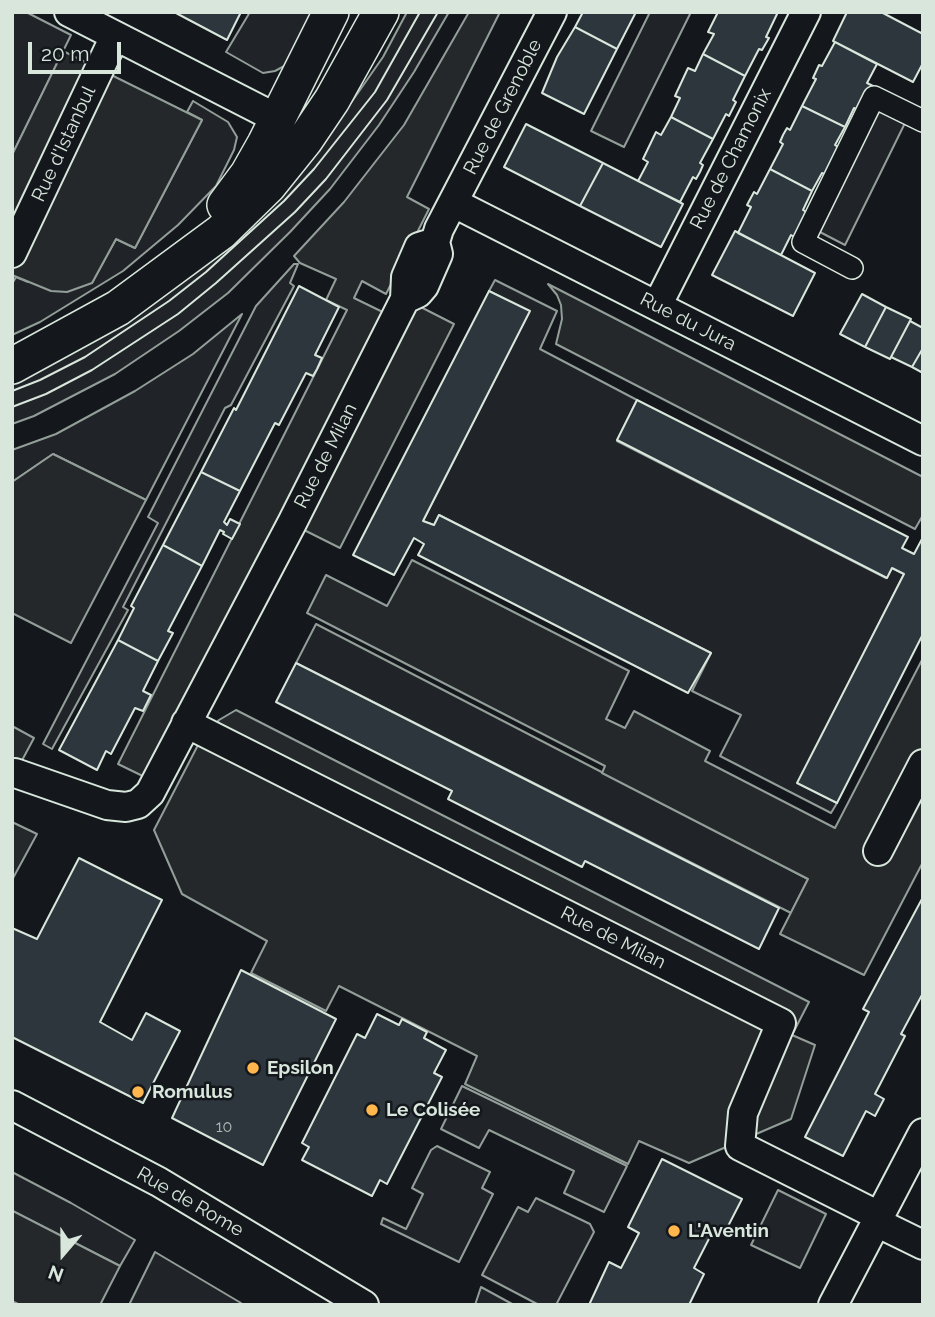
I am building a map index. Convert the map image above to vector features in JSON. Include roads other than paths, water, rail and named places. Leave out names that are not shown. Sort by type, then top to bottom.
[{"type":"street","points":[[69,12],[278,119]]},
{"type":"street","points":[[155,283],[201,237],[253,165],[331,12]]},
{"type":"street","points":[[12,366],[75,333],[155,283],[221,232],[268,186],[304,140],[332,100],[381,12]]},
{"type":"street","name":"Rue de Grenoble","points":[[454,202],[552,12]]},
{"type":"street","name":"Rue de Chamonix","points":[[657,306],[806,12]]},
{"type":"street","name":"Rue d'Istanbul","points":[[12,253],[115,36]]},
{"type":"street","points":[[852,268],[803,242],[874,97],[923,121]]},
{"type":"street","name":"Rue de Milan","points":[[15,773],[107,805],[126,807],[138,804],[150,793],[292,523],[405,299],[406,277],[419,247],[435,242],[454,202]]},
{"type":"street","name":"Rue du Jura","points":[[454,202],[923,442]]},
{"type":"street","name":"Rue de Milan","points":[[186,723],[781,1023],[743,1113],[740,1146],[879,1220]]},
{"type":"street","points":[[878,851],[923,764]]},
{"type":"street","name":"Rue de Rome","points":[[12,1105],[159,1182],[364,1305]]},
{"type":"street","points":[[833,1305],[923,1133]]},
{"type":"street","points":[[879,1220],[923,1245]]},
{"type":"tram line","points":[[12,391],[85,357],[169,301],[206,272],[284,201],[314,169],[375,92],[420,12]]},
{"type":"tram line","points":[[12,407],[46,394],[92,370],[178,314],[295,212],[326,179],[387,100],[438,12]]},
{"type":"place","name":"Epsilon","points":[[253,1068]]},
{"type":"place","name":"Romulus","points":[[138,1092]]},
{"type":"place","name":"Le Colisée","points":[[372,1110]]},
{"type":"place","name":"L'Aventin","points":[[674,1231]]}]
